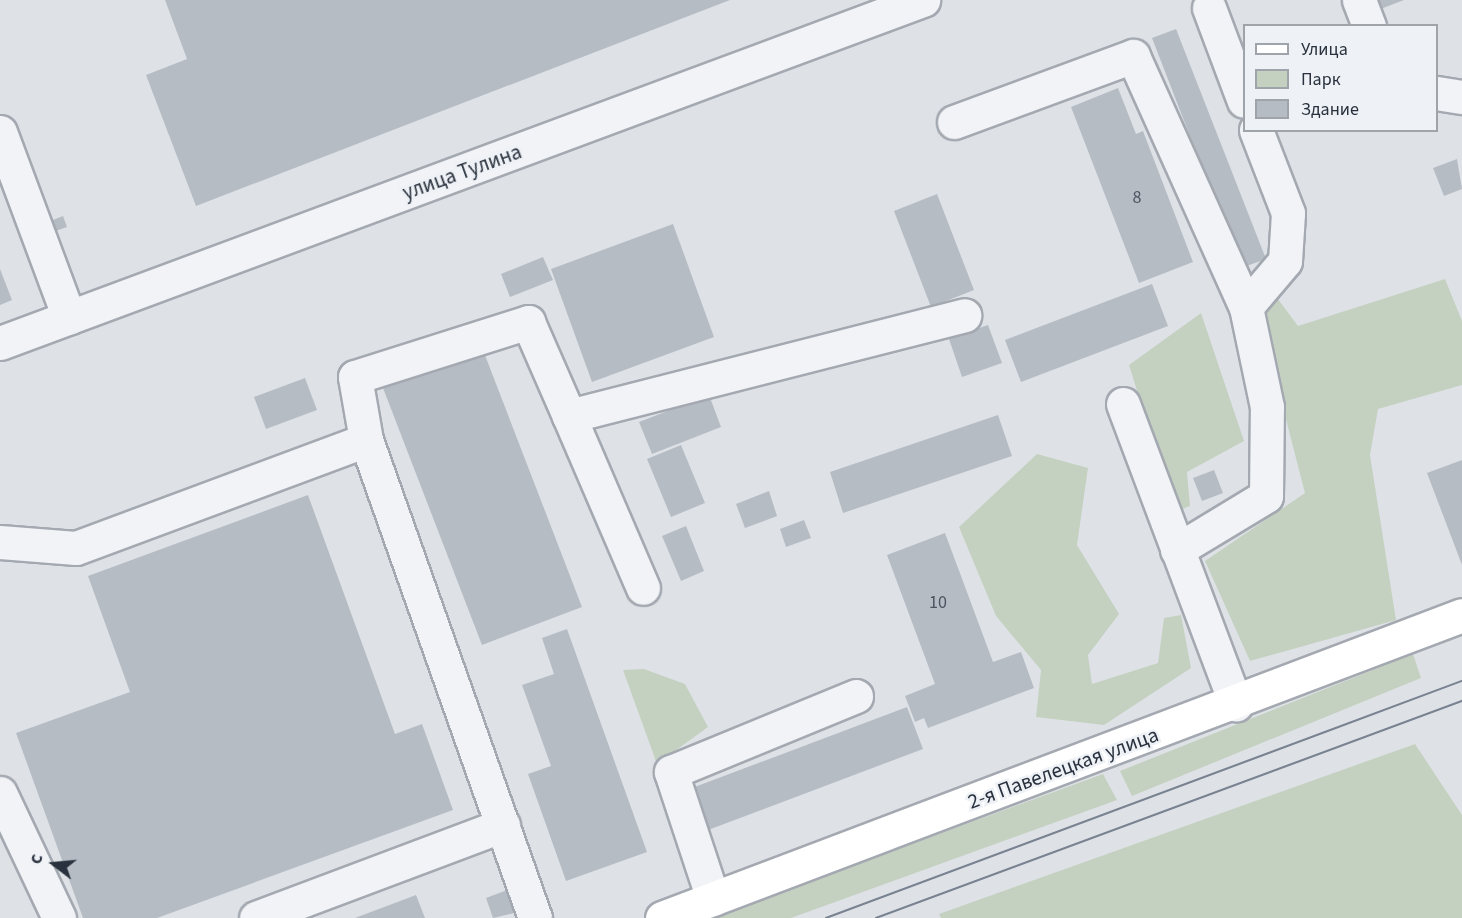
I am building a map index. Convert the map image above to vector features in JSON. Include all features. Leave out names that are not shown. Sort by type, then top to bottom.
[{"type":"main road","name":"2-я Павелецкая улица","points":[[662,918],[1236,704],[1462,615]]},
{"type":"street","name":"улица Тулина","points":[[0,343],[923,0]]},
{"type":"street","points":[[1359,0],[1368,24]]},
{"type":"street","points":[[1209,8],[1243,95]]},
{"type":"street","points":[[954,122],[1133,56],[1246,307],[1267,407],[1266,496],[1177,550]]},
{"type":"street","points":[[1438,93],[1462,97]]},
{"type":"street","points":[[0,132],[69,318]]},
{"type":"street","points":[[1246,307],[1285,261],[1288,213],[1257,132]]},
{"type":"street","points":[[569,416],[964,315]]},
{"type":"street","points":[[535,918],[366,440],[355,377],[528,322],[643,588]]},
{"type":"street","points":[[1123,404],[1236,704]]},
{"type":"street","points":[[0,542],[76,548],[366,440]]},
{"type":"street","points":[[713,899],[671,772],[856,696]]},
{"type":"street","points":[[0,793],[58,918]]},
{"type":"street","points":[[256,918],[502,825]]},
{"type":"green space","points":[[1445,279],[1462,321],[1462,385],[1378,409],[1370,455],[1396,620],[1250,661],[1205,561],[1305,493],[1258,311],[1275,295],[1298,326]]},
{"type":"green space","points":[[1201,313],[1244,441],[1187,472],[1190,506],[1175,512],[1129,365]]},
{"type":"green space","points":[[1037,454],[1088,468],[1077,545],[1119,614],[1088,655],[1092,684],[1158,663],[1164,618],[1181,615],[1191,668],[1104,725],[1036,717],[1041,670],[996,616],[959,527]]},
{"type":"green space","points":[[1413,654],[1421,678],[1132,796],[1120,771]]},
{"type":"green space","points":[[644,669],[685,684],[708,727],[657,764],[623,670]]},
{"type":"green space","points":[[1415,744],[1462,815],[1462,918],[941,918],[939,914]]},
{"type":"green space","points":[[1103,774],[1117,800],[791,918],[709,918]]},
{"type":"building","points":[[165,0],[730,0],[196,206],[146,75],[187,59]]},
{"type":"building","points":[[1374,0],[1404,0],[1378,10]]},
{"type":"building","points":[[1176,29],[1266,259],[1241,268],[1152,38]]},
{"type":"building","points":[[1118,88],[1136,134],[1143,131],[1193,262],[1139,283],[1071,107]]},
{"type":"building","points":[[1457,159],[1462,189],[1444,196],[1433,168]]},
{"type":"building","points":[[937,194],[974,290],[931,307],[894,211]]},
{"type":"building","points":[[63,216],[67,227],[47,234],[43,224]]},
{"type":"building","points":[[673,224],[714,337],[592,382],[551,269]]},
{"type":"building","points":[[543,257],[553,280],[510,297],[501,274]]},
{"type":"building","points":[[0,269],[12,300],[0,305]]},
{"type":"building","points":[[1152,284],[1168,326],[1021,382],[1005,340]]},
{"type":"building","points":[[988,325],[1002,363],[962,377],[949,339]]},
{"type":"building","points":[[483,350],[582,607],[482,645],[383,388]]},
{"type":"building","points":[[305,378],[317,410],[266,429],[254,397]]},
{"type":"building","points":[[709,395],[721,427],[652,454],[639,422]]},
{"type":"building","points":[[998,415],[1012,456],[843,513],[830,472]]},
{"type":"building","points":[[681,445],[705,503],[671,517],[647,459]]},
{"type":"building","points":[[1462,460],[1462,565],[1427,473]]},
{"type":"building","points":[[1214,470],[1223,493],[1202,501],[1193,478]]},
{"type":"building","points":[[769,491],[777,516],[745,528],[736,504]]},
{"type":"building","points":[[308,495],[395,734],[422,724],[453,810],[157,918],[83,918],[16,733],[130,692],[88,576]]},
{"type":"building","points":[[804,520],[811,538],[786,547],[780,529]]},
{"type":"building","points":[[686,526],[704,571],[681,581],[662,536]]},
{"type":"building","points":[[945,533],[993,662],[1021,652],[1034,688],[928,728],[924,718],[915,722],[905,696],[935,684],[887,555]]},
{"type":"building","points":[[567,629],[647,852],[566,881],[528,774],[551,766],[522,685],[554,674],[542,638]]},
{"type":"building","points":[[907,707],[923,749],[708,830],[692,788]]},
{"type":"building","points":[[510,889],[519,912],[493,918],[486,898]]},
{"type":"building","points":[[416,895],[425,918],[355,918]]},
{"type":"tram line","points":[[826,918],[1462,681]]},
{"type":"tram line","points":[[876,918],[1462,701]]}]
